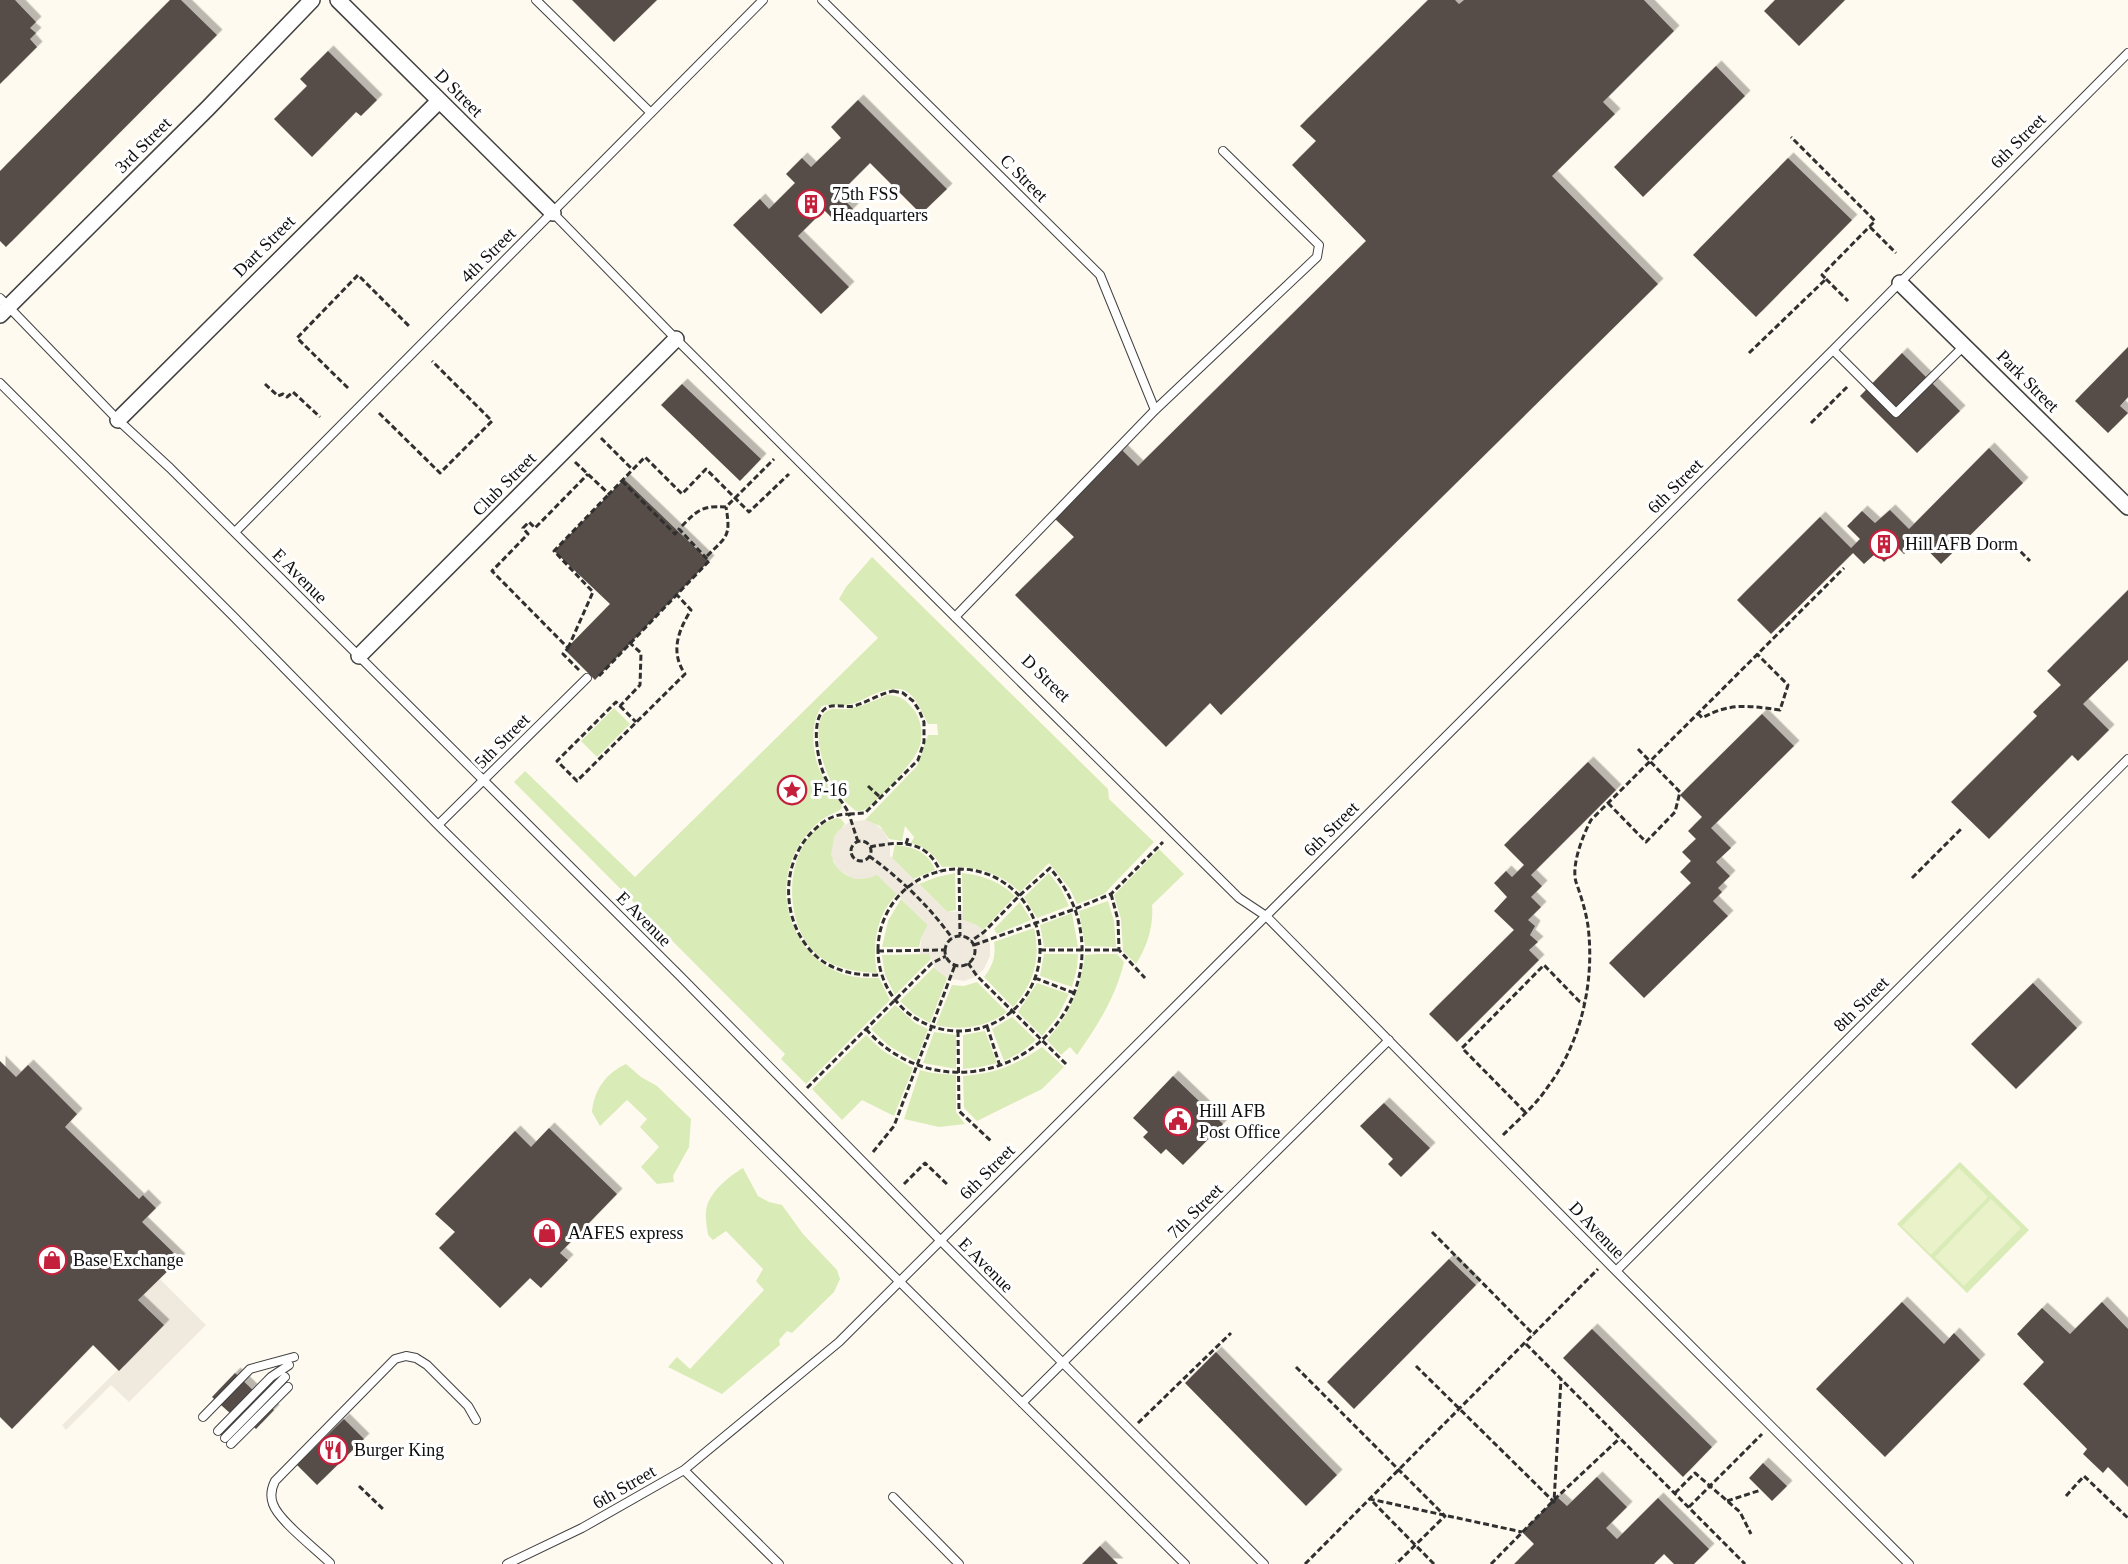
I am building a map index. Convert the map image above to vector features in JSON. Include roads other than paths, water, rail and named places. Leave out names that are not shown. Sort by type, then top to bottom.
[{"type":"street","name":"3rd Street","points":[[3,307],[208,108],[312,0]]},
{"type":"street","name":"D Street","points":[[338,0],[553,213]]},
{"type":"street","name":"Dart Street","points":[[118,420],[439,101]]},
{"type":"street","name":"Park Street","points":[[1900,283],[2128,507]]},
{"type":"street","name":"Club Street","points":[[359,656],[676,339]]},
{"type":"lane","points":[[536,0],[651,113]]},
{"type":"lane","name":"4th Street","points":[[234,532],[763,0]]},
{"type":"lane","name":"C Street","points":[[822,0],[1100,274],[1155,410]]},
{"type":"lane","name":"6th Street","points":[[507,1564],[582,1528],[684,1470],[839,1342],[2128,53]]},
{"type":"lane","points":[[955,617],[1155,410],[1317,257],[1320,245],[1223,151]]},
{"type":"lane","points":[[553,213],[676,339]]},
{"type":"lane","name":"E Avenue","points":[[3,307],[170,468],[359,656],[1264,1564]]},
{"type":"lane","name":"D Street","points":[[676,339],[1239,898],[1266,916]]},
{"type":"lane","points":[[1833,350],[1896,412],[1964,346]]},
{"type":"lane","points":[[0,383],[438,825],[1185,1564]]},
{"type":"lane","name":"5th Street","points":[[438,825],[587,678]]},
{"type":"lane","name":"8th Street","points":[[1616,1271],[2128,759]]},
{"type":"lane","name":"D Avenue","points":[[1266,916],[1909,1564]]},
{"type":"lane","name":"7th Street","points":[[1022,1403],[1389,1040]]},
{"type":"lane","points":[[330,1563],[278,1514],[272,1502],[271,1489],[275,1481],[395,1359],[406,1356],[416,1358],[427,1365],[468,1406],[476,1420]]},
{"type":"lane","points":[[203,1417],[250,1369],[292,1361],[271,1377],[218,1431]]},
{"type":"lane","points":[[225,1438],[285,1377]]},
{"type":"lane","points":[[231,1444],[288,1387]]},
{"type":"lane","points":[[684,1470],[779,1564]]},
{"type":"lane","points":[[893,1497],[959,1564]]},
{"type":"place","name":"75th FSS Headquarters","points":[[811,204]]},
{"type":"place","name":"Hill AFB Dorm","points":[[1884,544]]},
{"type":"place","name":"F-16","points":[[792,790]]},
{"type":"place","name":"Hill AFB Post Office","points":[[1178,1121]]},
{"type":"place","name":"AAFES express","points":[[547,1233]]},
{"type":"place","name":"Base Exchange","points":[[52,1260]]},
{"type":"place","name":"Burger King","points":[[333,1450]]}]
